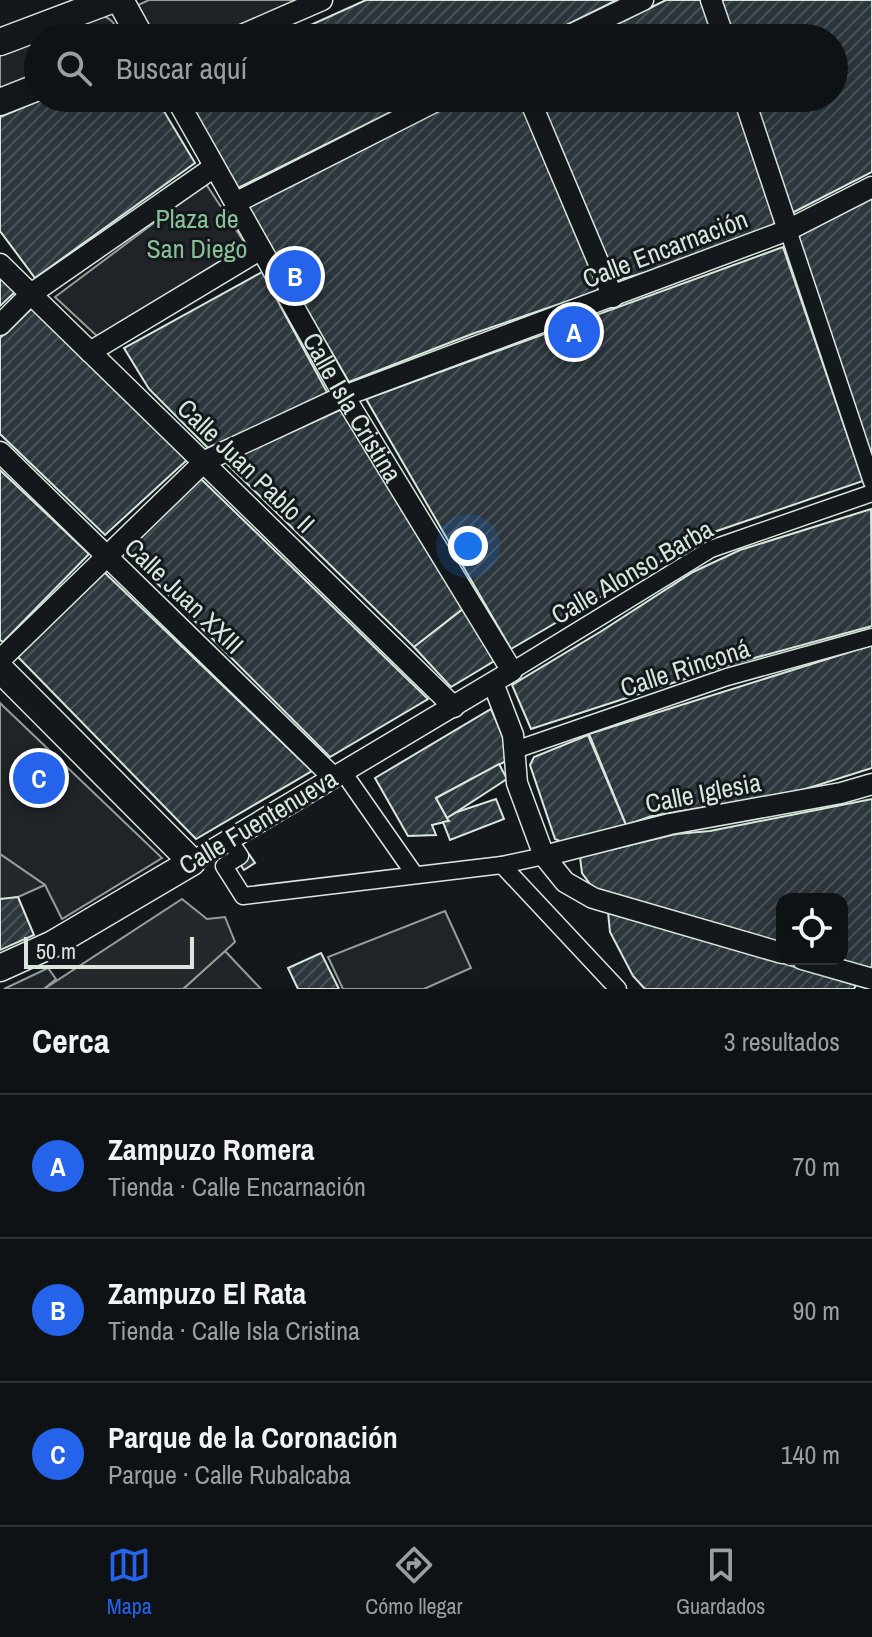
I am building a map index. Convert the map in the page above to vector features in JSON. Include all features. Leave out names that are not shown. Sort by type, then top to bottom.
[{"type":"street","points":[[48,24],[111,0]]},
{"type":"street","points":[[120,0],[133,24]]},
{"type":"street","points":[[267,24],[322,0]]},
{"type":"street","points":[[593,24],[643,0]]},
{"type":"street","points":[[711,0],[719,24]]},
{"type":"street","points":[[0,42],[24,33]]},
{"type":"street","points":[[0,102],[24,93]]},
{"type":"street","name":"Calle Isla Cristina","points":[[184,112],[344,396],[512,671]]},
{"type":"street","points":[[235,203],[414,112]]},
{"type":"street","points":[[535,112],[613,297]]},
{"type":"street","points":[[749,112],[872,482]]},
{"type":"street","points":[[0,325],[31,294],[214,167]]},
{"type":"street","name":"Calle Encarnación","points":[[0,660],[205,461],[344,396],[788,230],[872,187]]},
{"type":"street","points":[[90,352],[261,249]]},
{"type":"street","name":"Calle Juan Pablo II","points":[[0,264],[454,707]]},
{"type":"street","name":"Calle Juan XXIII","points":[[0,452],[106,557],[338,774]]},
{"type":"street","name":"Calle Alonso Barba","points":[[512,671],[711,549],[872,493]]},
{"type":"street","name":"Calle Rinconá","points":[[515,750],[727,677],[872,637]]},
{"type":"street","points":[[0,669],[192,862]]},
{"type":"street","name":"Calle Fuentenueva","points":[[0,968],[53,944],[512,671]]},
{"type":"street","points":[[493,683],[513,735],[517,783],[544,856],[565,882],[593,898],[776,951]]},
{"type":"street","points":[[338,774],[415,875]]},
{"type":"street","name":"Calle Iglesia","points":[[544,856],[670,824],[841,793],[872,784]]},
{"type":"street","points":[[229,840],[240,856],[224,866],[243,896],[502,865],[544,856]]},
{"type":"street","points":[[502,865],[618,989]]},
{"type":"street","points":[[819,965],[868,982]]},
{"type":"green space","points":[[149,0],[300,0],[246,24],[147,24],[138,5]]},
{"type":"green space","points":[[101,15],[114,24],[76,24]]},
{"type":"green space","points":[[24,43],[24,85],[0,94],[0,52]]},
{"type":"green space","name":"Plaza de San Diego","points":[[206,184],[246,245],[98,337],[55,297]]},
{"type":"green space","points":[[0,703],[162,858],[62,919],[45,885],[0,854]]},
{"type":"green space","points":[[445,911],[471,968],[424,989],[343,989],[328,957]]},
{"type":"green space","points":[[225,951],[261,989],[183,989]]},
{"type":"green space","points":[[48,968],[56,979],[44,989],[4,989]]},
{"type":"shaded area","points":[[0,854],[45,885],[18,897],[0,900]]},
{"type":"shaded area","points":[[182,899],[207,919],[225,917],[235,942],[183,989],[44,989]]},
{"type":"building","points":[[366,0],[617,0],[568,24],[313,24]]},
{"type":"building","points":[[666,0],[706,0],[714,24],[617,24]]},
{"type":"building","points":[[720,0],[872,0],[872,172],[790,214],[757,112],[848,112],[848,24],[728,24]]},
{"type":"building","points":[[24,107],[24,112],[164,112],[195,163],[35,278],[0,231],[0,117]]},
{"type":"building","points":[[191,112],[391,112],[236,189]]},
{"type":"building","points":[[436,112],[525,112],[600,290],[472,334],[349,382],[245,204]]},
{"type":"building","points":[[545,112],[741,112],[776,224],[676,264],[615,281]]},
{"type":"building","points":[[872,198],[872,461],[797,237]]},
{"type":"building","points":[[783,247],[863,481],[708,534],[511,649],[366,399]]},
{"type":"building","points":[[262,272],[328,394],[208,448],[149,389],[124,348]]},
{"type":"building","points":[[0,276],[16,291],[0,306]]},
{"type":"building","points":[[32,308],[187,460],[105,535],[0,434],[0,338]]},
{"type":"building","points":[[342,409],[463,609],[414,647],[225,462]]},
{"type":"building","points":[[0,470],[89,554],[3,642],[0,640]]},
{"type":"building","points":[[199,477],[428,699],[330,757],[124,550]]},
{"type":"building","points":[[871,509],[872,626],[725,666],[531,729],[512,685],[693,572],[740,550]]},
{"type":"building","points":[[104,572],[312,771],[196,839],[18,657]]},
{"type":"building","points":[[463,609],[496,660],[451,687],[414,647]]},
{"type":"building","points":[[872,645],[872,768],[796,792],[652,816],[626,825],[589,734]]},
{"type":"building","points":[[491,709],[508,748],[506,761],[436,798],[449,821],[432,825],[436,835],[408,836],[375,778]]},
{"type":"building","points":[[588,735],[626,825],[562,842],[555,839],[530,765],[534,757]]},
{"type":"building","points":[[499,764],[507,779],[447,818],[436,798]]},
{"type":"building","points":[[496,799],[504,819],[450,840],[443,822],[449,821],[447,818]]},
{"type":"building","points":[[872,799],[872,973],[845,965],[848,965],[848,893],[776,893],[776,944],[595,891],[582,873],[580,857],[676,834],[710,831]]},
{"type":"building","points":[[249,854],[255,863],[244,870],[238,861]]},
{"type":"building","points":[[18,897],[34,935],[0,950],[0,899]]},
{"type":"building","points":[[608,912],[776,961],[776,965],[788,965],[856,985],[854,989],[645,989],[633,976],[610,932]]},
{"type":"building","points":[[321,953],[339,989],[298,989],[288,968]]},
{"type":"place","name":"Zampuzo El Rata","points":[[295,276]]},
{"type":"place","name":"Zampuzo Romera","points":[[574,332]]},
{"type":"place","name":"Parque de la Coronación","points":[[39,778]]}]
